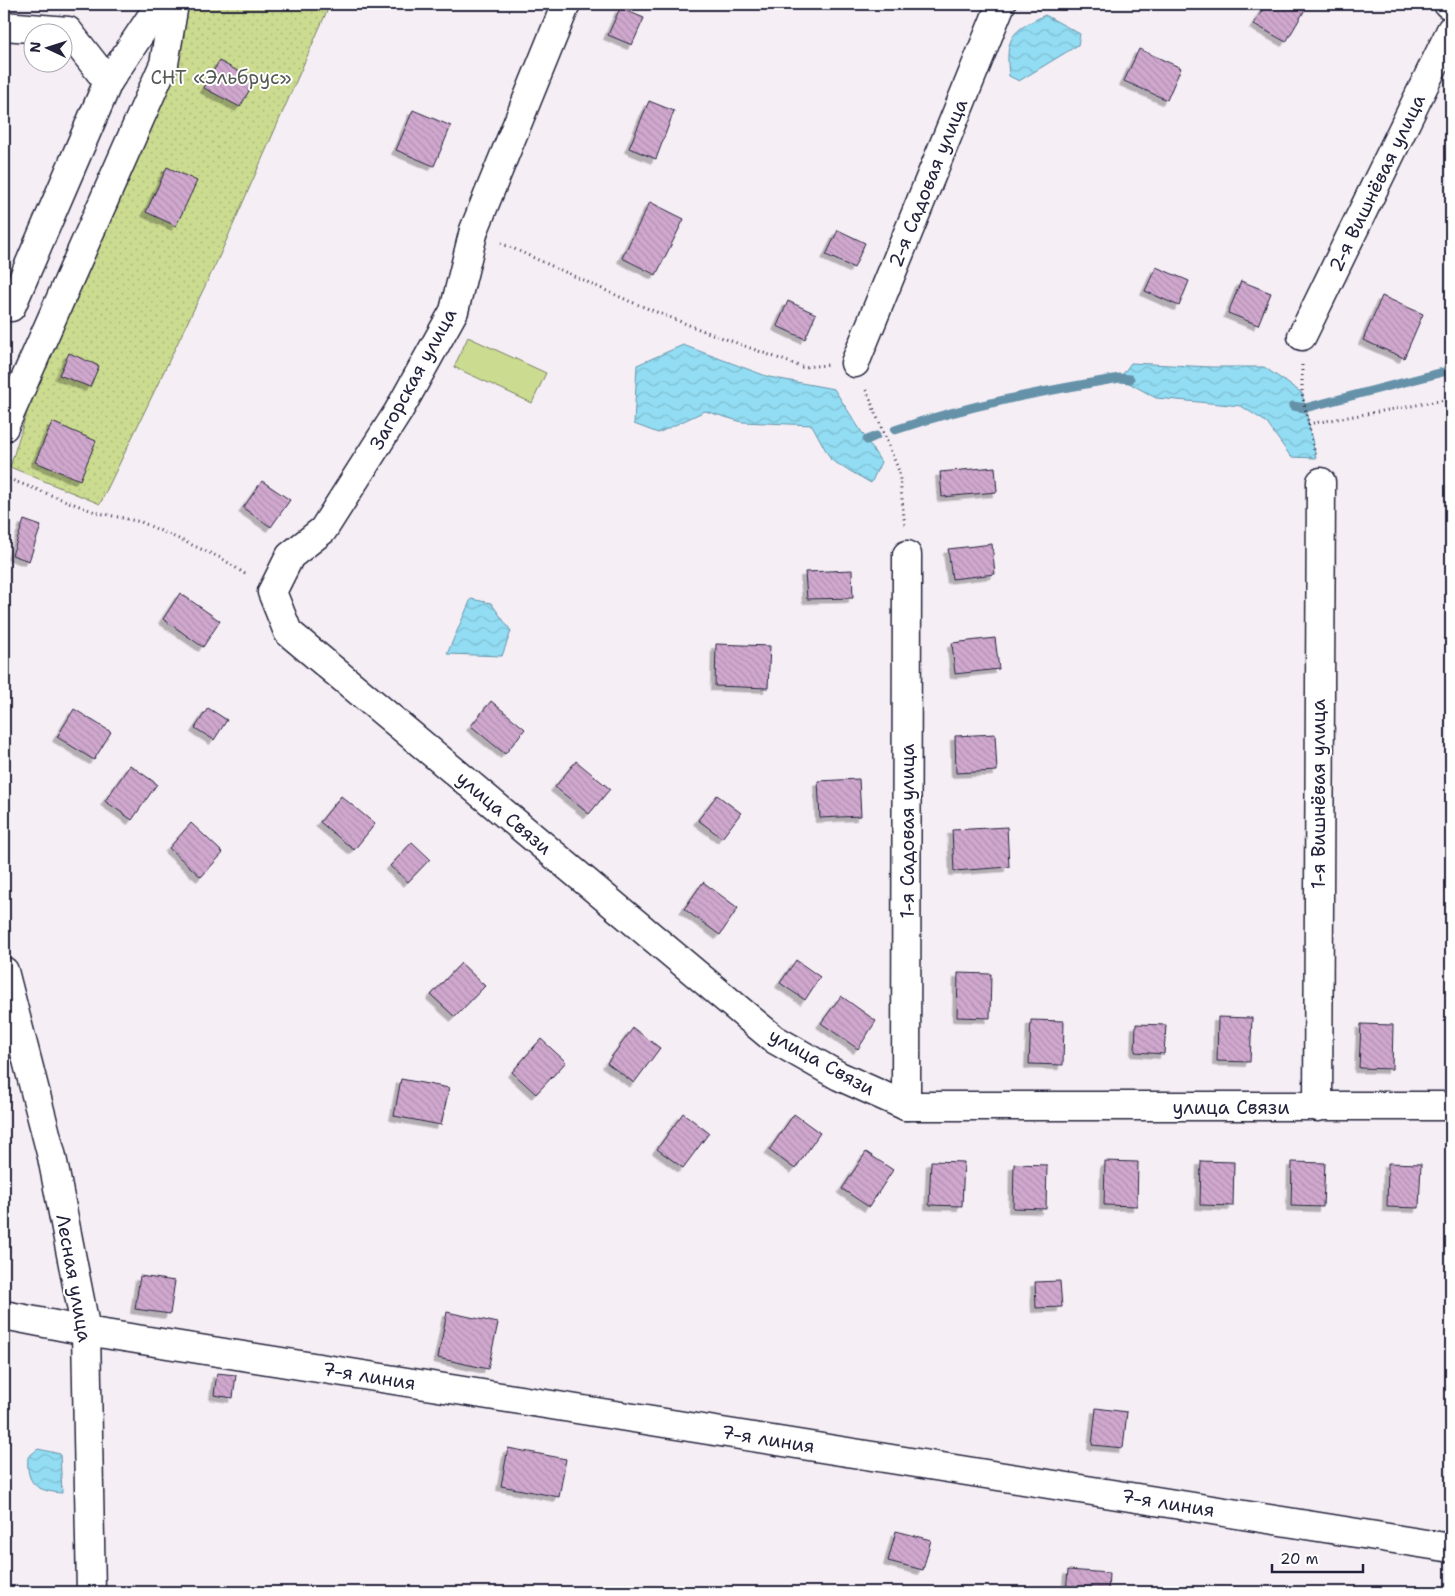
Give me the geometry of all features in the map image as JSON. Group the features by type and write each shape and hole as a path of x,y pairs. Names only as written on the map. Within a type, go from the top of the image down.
{"street":[{"path":"6,312 108,82 160,4"},
{"path":"4,426 164,64 174,4"},
{"name":"Загорская улица","path":"272,592 290,556 323,530 398,412 454,311 474,230 566,4"},
{"name":"2-я Садовая улица","path":"855,363 1001,4"},
{"path":"4,26 68,31 108,82"},
{"name":"2-я Вишнёвая улица","path":"1302,336 1451,30"},
{"name":"1-я Вишнёвая улица","path":"1318,1107 1321,482"},
{"name":"1-я Садовая улица","path":"906,1106 907,555"},
{"name":"улица Связи","path":"272,592 288,632 774,1039 839,1076 906,1106 1451,1106"},
{"name":"Лесная улица","path":"4,971 52,1157 86,1331 91,1592"},
{"name":"7-я линия","path":"4,1315 86,1331 1451,1548"}],"path":[{"path":"474,230 629,301 802,367 855,363 899,471 907,555"},
{"path":"1302,336 1302,393 1321,482"},
{"path":"1308,424 1451,399"},
{"path":"4,477 95,512 141,522 221,558 272,592"}],"green space":[{"name":"СНТ «Эльбрус»","path":"163,4 330,4 219,257 100,504 10,467 91,205 156,52"},
{"path":"468,337 546,373 532,403 454,367"}],"water":[{"path":"1045,15 1080,34 1078,45 1019,81 1009,76 1008,52 1010,44 1013,37 1024,26"},
{"path":"683,345 769,377 834,389 881,462 871,483 831,460 812,425 742,422 705,411 658,433 634,424 637,365"},
{"path":"1131,363 1211,367 1264,367 1302,393 1316,458 1291,457 1266,422 1241,406 1156,398 1120,378"},
{"path":"471,599 491,603 511,631 502,656 447,654"},
{"path":"38,1449 60,1454 62,1493 39,1488 31,1480 28,1457"}],"building":[{"path":"1266,4 1298,4 1306,8 1286,42 1254,24"},
{"path":"620,8 644,18 632,45 608,35"},
{"path":"1139,49 1181,68 1167,100 1124,81"},
{"path":"219,61 255,80 240,107 204,88"},
{"path":"649,101 674,111 656,159 629,148"},
{"path":"413,110 451,126 434,166 396,150"},
{"path":"167,167 197,181 176,226 146,212"},
{"path":"650,202 684,219 656,275 622,258"},
{"path":"838,230 865,243 854,268 826,255"},
{"path":"1156,267 1189,281 1179,306 1145,291"},
{"path":"1241,281 1271,293 1258,325 1228,313"},
{"path":"1382,296 1423,314 1404,358 1363,340"},
{"path":"788,301 816,314 805,339 777,326"},
{"path":"69,353 99,366 90,387 59,375"},
{"path":"52,422 96,441 80,480 35,462"},
{"path":"995,467 997,492 942,497 940,472"},
{"path":"262,481 290,500 271,527 243,508"},
{"path":"24,520 41,526 29,561 12,555"},
{"path":"992,544 995,574 952,579 948,549"},
{"path":"852,570 853,598 807,599 805,572"},
{"path":"180,593 220,621 203,647 163,619"},
{"path":"995,638 999,669 955,674 952,643"},
{"path":"716,644 770,646 768,688 715,686"},
{"path":"491,701 525,729 505,754 471,726"},
{"path":"208,708 227,720 214,740 195,728"},
{"path":"74,709 111,732 94,760 57,737"},
{"path":"995,734 997,771 956,773 955,736"},
{"path":"576,761 610,789 589,814 555,787"},
{"path":"130,765 157,784 132,820 105,801"},
{"path":"859,779 861,816 820,818 818,781"},
{"path":"717,795 741,813 722,838 698,820"},
{"path":"341,796 375,824 354,850 320,822"},
{"path":"191,823 223,853 201,877 169,848"},
{"path":"1007,827 1009,867 954,871 952,830"},
{"path":"412,842 430,859 408,882 390,866"},
{"path":"703,882 738,908 720,935 684,909"},
{"path":"796,960 820,977 805,1000 780,983"},
{"path":"461,963 485,986 455,1017 431,995"},
{"path":"958,973 991,974 990,1018 957,1017"},
{"path":"841,996 876,1021 858,1049 821,1023"},
{"path":"1218,1017 1252,1018 1250,1062 1217,1061"},
{"path":"1031,1020 1064,1021 1063,1065 1029,1064"},
{"path":"1136,1024 1166,1025 1164,1054 1135,1052"},
{"path":"1361,1024 1393,1025 1392,1069 1359,1068"},
{"path":"633,1028 660,1048 634,1083 607,1063"},
{"path":"541,1039 566,1062 536,1094 512,1072"},
{"path":"401,1079 449,1088 441,1125 394,1116"},
{"path":"683,1113 709,1133 683,1168 657,1149"},
{"path":"794,1114 820,1133 795,1169 769,1150"},
{"path":"866,1152 893,1170 869,1207 842,1189"},
{"path":"931,1161 964,1162 962,1206 929,1205"},
{"path":"1105,1161 1138,1162 1137,1206 1104,1205"},
{"path":"1201,1161 1234,1162 1233,1206 1200,1205"},
{"path":"1292,1162 1325,1163 1323,1207 1291,1206"},
{"path":"1388,1163 1421,1164 1419,1208 1387,1207"},
{"path":"1014,1164 1047,1165 1046,1209 1013,1208"},
{"path":"140,1276 175,1281 170,1314 135,1309"},
{"path":"1060,1281 1062,1307 1036,1308 1035,1282"},
{"path":"447,1312 498,1323 488,1369 438,1358"},
{"path":"217,1373 236,1375 233,1398 214,1395"},
{"path":"1096,1408 1127,1412 1123,1448 1092,1445"},
{"path":"508,1448 566,1459 559,1497 501,1486"},
{"path":"896,1531 931,1540 923,1570 888,1561"},
{"path":"1068,1570 1109,1573 1108,1592 1066,1592"}],"waterway":[{"path":"1293,406 1305,408 1451,370"},
{"path":"895,430 950,413 1006,400 1120,378 1130,379"},
{"path":"867,440 876,436"}]}
